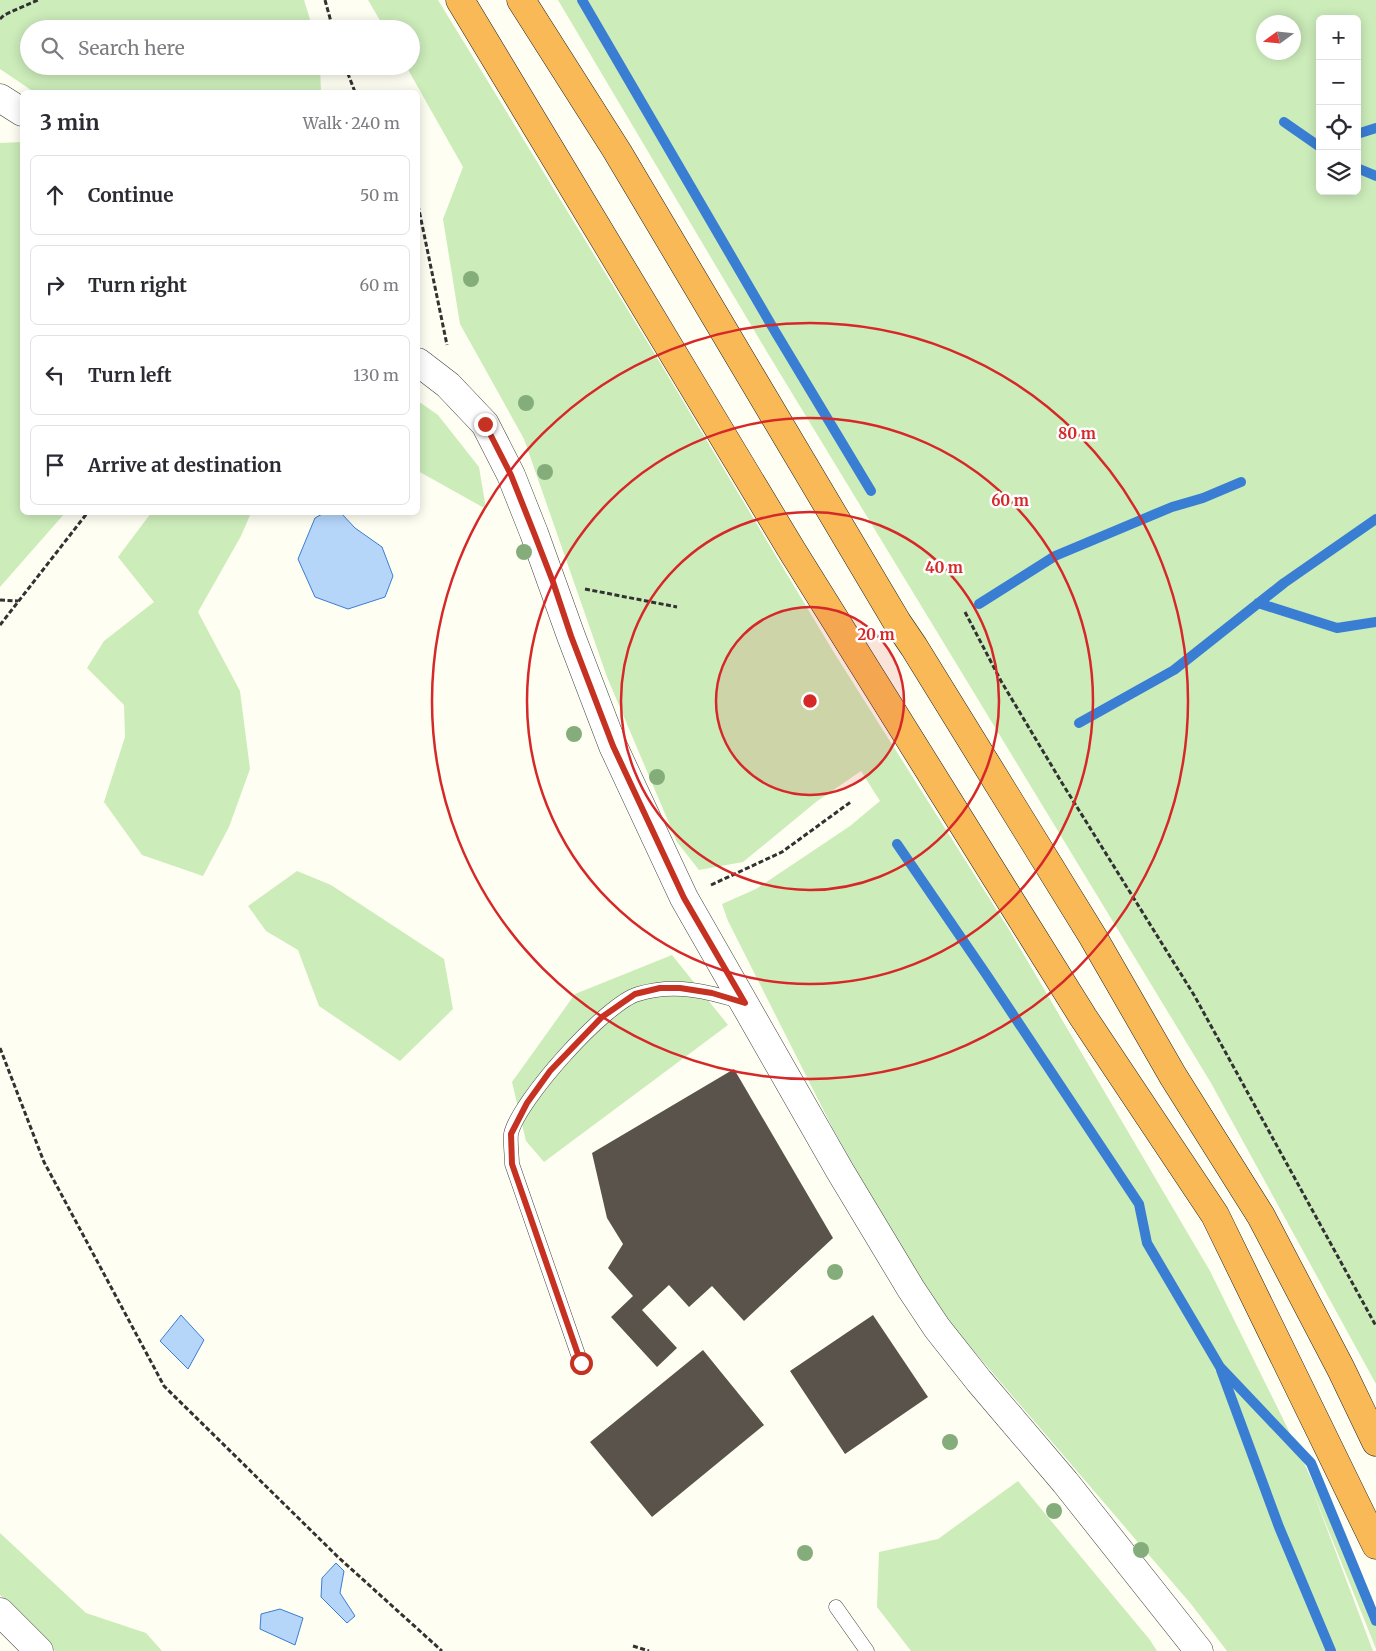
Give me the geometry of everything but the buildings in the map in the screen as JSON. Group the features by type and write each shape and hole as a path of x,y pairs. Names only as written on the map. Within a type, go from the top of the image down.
{"highway":[{"path":"460,0 796,557 1083,1017 1215,1215 1376,1545"},
{"path":"521,0 618,151 897,622 1092,937 1173,1076 1261,1216 1341,1369 1376,1442"}],"street":[{"path":"0,98 20,111"},
{"path":"420,364 448,385 485,424 511,475 553,582 571,636 613,746 684,898 840,1171 911,1290 937,1328 979,1381 1065,1482 1198,1651"},
{"path":"0,1612 39,1651"}],"lane":[{"path":"581,1363 512,1164 511,1134 527,1103 550,1071 602,1017 635,994 660,988 680,988 712,993 745,1003"},
{"path":"836,1607 867,1651"}],"path":[{"path":"0,20 4,15 38,0"},
{"path":"325,0 331,20"},
{"path":"348,75 354,90"},
{"path":"420,215 448,354"},
{"path":"0,625 86,515"},
{"path":"553,582 676,608"},
{"path":"0,600 18,601"},
{"path":"965,612 1001,680 1052,766 1194,995 1376,1326"},
{"path":"684,898 782,852 852,801"},
{"path":"0,1048 44,1162 164,1386 338,1557 442,1651"},
{"path":"636,1651 632,1646 649,1651"}],"green space":[{"path":"0,0 304,0 310,20 20,20 20,75 320,75 321,90 31,90 0,69"},
{"path":"368,0 438,0 656,356 833,651 1008,928 1210,1271 1286,1425 1376,1616 1376,1649 1312,1489 1373,1651 1227,1651 1191,1604 925,1294 832,1127 728,921 722,904 756,889 850,826 880,801 861,771 816,802 743,862 699,870 677,842 607,677 524,439 460,324 443,219 463,167 411,75 420,75 420,20 380,20"},
{"path":"558,0 1376,0 1376,1384 1211,1083 767,352"},
{"path":"20,142 20,515 63,515 0,587 0,143"},
{"path":"420,402 438,415 479,467 486,509 420,472"},
{"path":"150,515 250,515 241,536 198,612 240,691 250,769 229,827 203,876 142,855 104,802 125,737 124,705 87,668 104,641 154,602 118,557"},
{"path":"297,871 331,885 444,959 453,1009 400,1061 319,1006 298,950 266,931 248,906"},
{"path":"672,955 728,1025 544,1162 526,1141 512,1082 575,994"},
{"path":"1018,1481 1150,1640 1157,1651 911,1651 877,1607 879,1552 938,1539"},
{"path":"0,1533 86,1613 146,1633 162,1651 55,1651 0,1595"}],"water":[{"path":"320,515 343,515 355,528 382,547 393,576 385,597 348,609 315,597 298,559 315,518"},
{"path":"181,1315 204,1340 188,1369 160,1341"},
{"path":"336,1563 344,1571 340,1593 355,1616 347,1623 321,1597 322,1578"},
{"path":"280,1609 303,1618 295,1645 260,1629 261,1614"}],"waterway":[{"path":"582,0 776,333 871,491"},
{"path":"1284,122 1316,144"},
{"path":"1361,133 1376,128"},
{"path":"1361,170 1376,176"},
{"path":"979,604 1055,556 1172,507 1203,498 1241,482"},
{"path":"1079,723 1174,670 1284,583 1376,519"},
{"path":"1258,603 1337,628 1376,622"},
{"path":"897,844 1139,1204 1147,1243 1220,1367 1311,1463 1376,1621"},
{"path":"1221,1370 1279,1527 1331,1651"}],"route":[{"path":"485,424 511,475 553,582 571,636 613,746 684,898 745,1003 712,993 680,988 660,988 635,994 602,1017 550,1071 527,1103 511,1134 512,1164 581,1363"}]}
